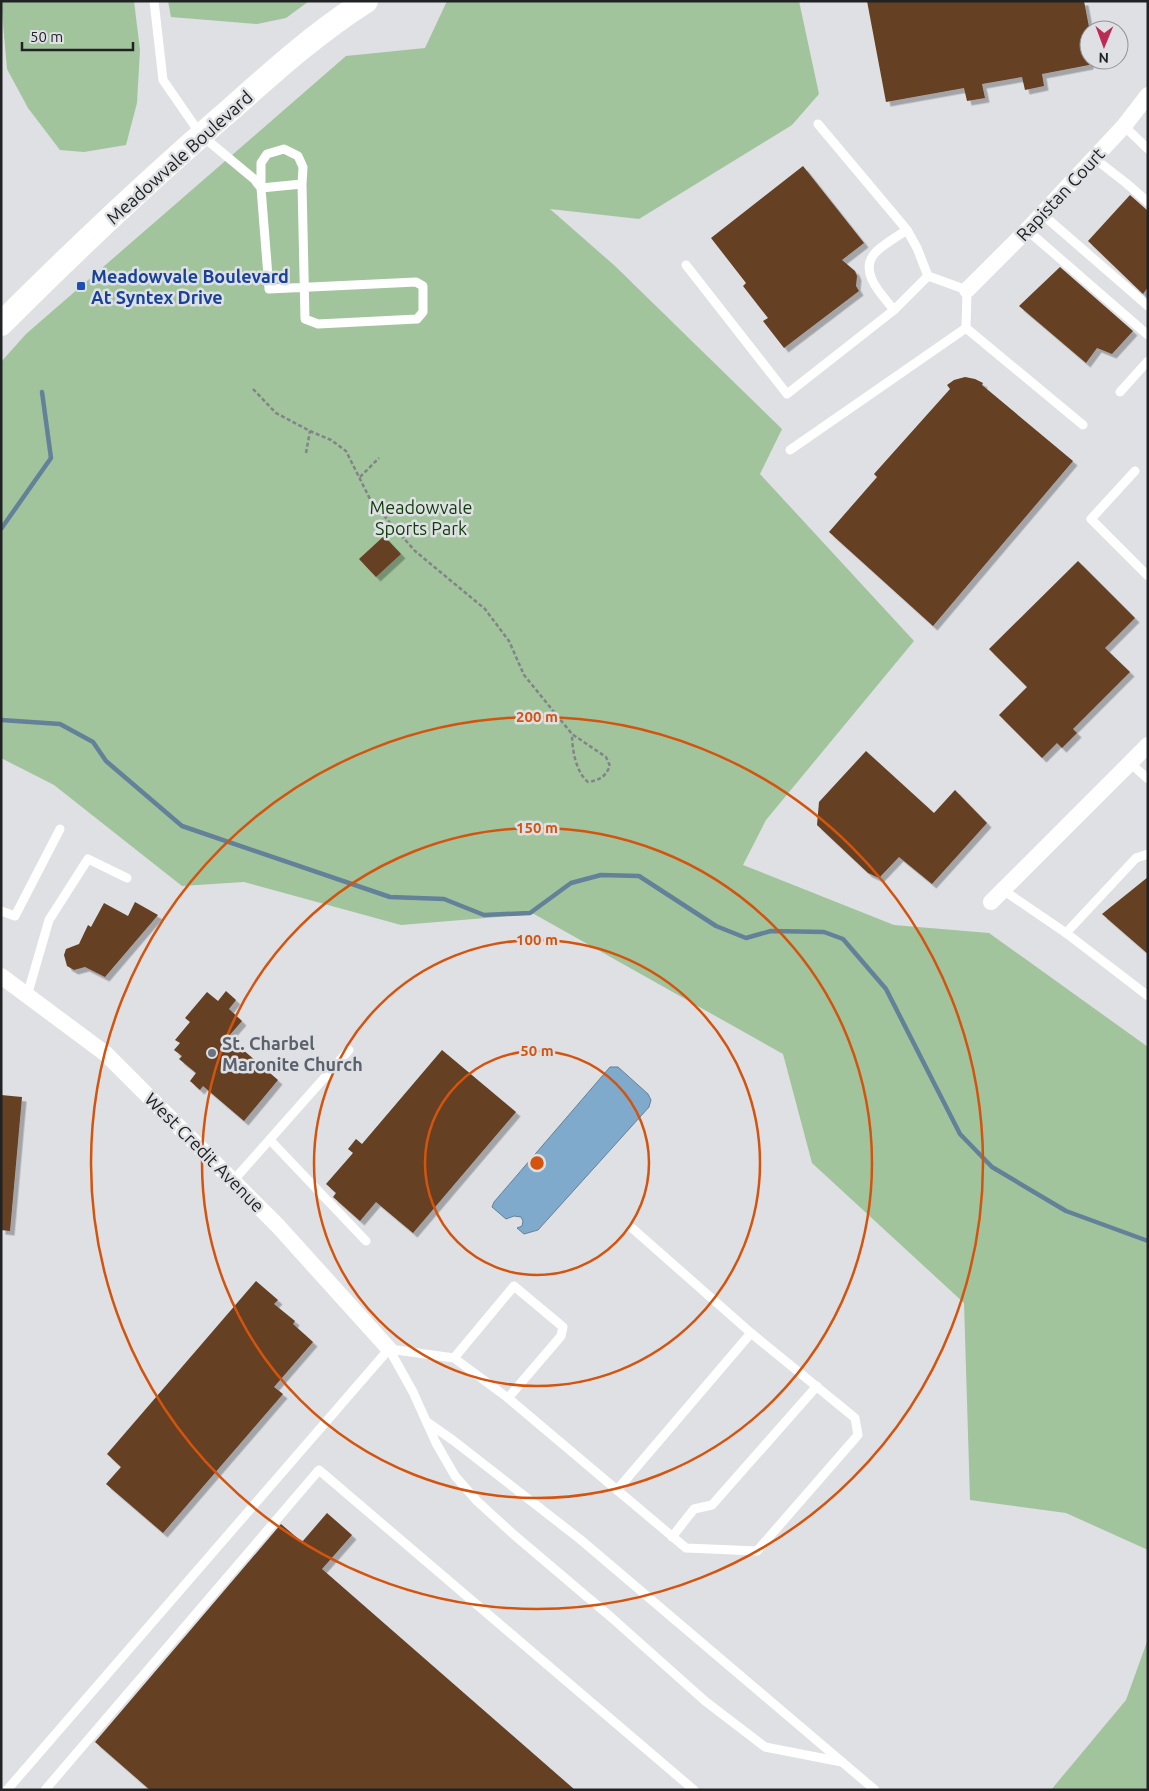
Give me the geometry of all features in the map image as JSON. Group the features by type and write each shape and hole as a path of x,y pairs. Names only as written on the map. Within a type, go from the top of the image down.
{"main road":[{"name":"Meadowvale Boulevard","path":"1,324 70,256 201,135 343,12 366,1"}],"street":[{"name":"Rapistan Court","path":"967,290 1027,230 1124,126 1148,94"},
{"path":"997,896 1148,745"},
{"name":"West Credit Avenue","path":"1,976 106,1054 278,1226 389,1349"}],"lane":[{"path":"154,1 163,80 201,135 254,179 261,188"},
{"path":"818,124 907,230 917,248 928,276 967,290 966,328"},
{"path":"1124,126 1148,149"},
{"path":"302,184 303,167 298,156 284,150 267,154 261,163 261,188 268,288 305,287 416,282 423,286 423,312 418,319 318,324 305,319 305,287 302,184"},
{"path":"1094,158 1126,182 1148,202"},
{"path":"261,188 302,184"},
{"path":"1042,214 1148,306"},
{"path":"894,310 871,280 869,267 874,253 907,230"},
{"path":"1027,230 1148,335"},
{"path":"686,265 788,394 894,310 928,276"},
{"path":"966,328 1083,425"},
{"path":"790,450 966,328"},
{"path":"1120,392 1148,361"},
{"path":"1135,471 1091,519 1148,576"},
{"path":"1130,763 1148,779"},
{"path":"1,911 15,916 60,829"},
{"path":"1066,933 1136,858 1148,854"},
{"path":"27,996 49,920 88,859 127,878"},
{"path":"997,896 1066,933 1148,996"},
{"path":"234,1181 349,1050"},
{"path":"270,1140 366,1241"},
{"path":"389,1349 454,1358 508,1398 686,1548 757,1551 858,1435 855,1418 750,1333 632,1228"},
{"path":"454,1358 514,1286 563,1327 561,1336 508,1398"},
{"path":"617,1490 750,1333"},
{"path":"389,1349 455,1476 477,1502 705,1701 765,1747 842,1762"},
{"path":"7,1790 389,1349"},
{"path":"672,1537 694,1508 712,1505 817,1386"},
{"path":"427,1422 581,1540 842,1762 871,1789"},
{"path":"45,1790 319,1470 694,1790"}],"path":[{"path":"254,389 276,413 310,432 330,440 346,451 371,501 415,550 485,609 509,641 524,675 572,734 606,757 610,766 606,775 597,781 588,782 582,777 572,749 572,734"},
{"path":"306,453 310,432"},
{"path":"360,477 379,458"}],"green space":[{"path":"1,1 134,1 140,50 137,103 126,145 84,152 60,150 28,108 7,69"},
{"path":"168,1 309,1 286,18 257,24 171,17"},
{"name":"Meadowvale Sports Park","path":"447,1 799,1 819,94 792,125 639,219 550,209 615,266 782,429 760,474 914,641 766,820 743,865 894,925 989,933 1148,1047 1148,1550 1066,1513 970,1500 964,1303 812,1163 783,1054 534,914 401,925 244,882 182,886 54,785 1,758 1,362 26,334 346,56 425,48"},
{"path":"1148,1639 1148,1790 1051,1790 1126,1700"}],"water":[{"path":"610,1067 618,1067 648,1094 651,1100 649,1107 538,1230 524,1234 517,1228 522,1226 523,1221 521,1217 514,1216 506,1219 492,1207 494,1202"}],"building":[{"path":"867,1 1084,1 1088,20 1079,20 1079,67 1042,74 1044,86 1025,90 1022,77 982,84 985,98 967,101 964,88 886,102"},
{"path":"803,166 864,243 842,260 855,271 857,276 856,286 859,291 784,348 763,321 768,318 743,286 746,283 711,238"},
{"path":"1130,195 1148,211 1148,287 1143,294 1088,241"},
{"path":"1060,267 1133,331 1112,354 1097,348 1086,363 1019,306"},
{"path":"965,377 983,383 982,385 1073,461 933,626 829,532 877,477 874,474 950,389 947,385 954,380"},
{"path":"384,536 401,554 376,577 359,559"},
{"path":"1078,561 1135,618 1105,648 1130,672 1073,729 1077,733 1062,748 1057,743 1042,758 999,715 1027,687 989,649"},
{"path":"866,751 934,813 955,790 987,823 932,884 899,857 879,878 868,873 817,825 819,802"},
{"path":"1148,877 1148,954 1102,914"},
{"path":"135,902 158,915 105,977 85,967 74,970 67,966 64,955 66,949 79,944 88,925 91,927 104,903 128,916"},
{"name":"St. Charbel Maronite Church","path":"226,991 236,1000 229,1009 242,1021 228,1037 278,1080 244,1121 203,1086 200,1090 190,1081 196,1073 179,1059 182,1056 174,1050 180,1043 175,1040 190,1022 185,1018 207,992 218,1001"},
{"path":"442,1050 516,1112 413,1233 376,1202 360,1221 333,1197 336,1193 326,1184 353,1153 348,1149 356,1139 362,1144"},
{"path":"1,1095 22,1097 10,1231 1,1230"},
{"path":"256,1281 278,1300 274,1304 295,1321 293,1324 313,1342 274,1387 283,1394 163,1533 106,1484 121,1467 107,1454"},
{"path":"327,1513 352,1535 322,1569 575,1790 150,1790 95,1742 281,1524 302,1542"}],"waterway":[{"path":"1,529 51,458 42,392"},
{"path":"1,720 60,724 93,742 106,761 182,826 390,897 444,899 484,915 530,913 571,883 601,875 639,876 716,926 746,938 771,931 824,932 843,939 886,989 960,1134 992,1167 1066,1211 1148,1241"}],"place":[{"name":"Meadowvale Boulevard At Syntex Drive","path":"81,286"},
{"name":"St. Charbel Maronite Church","path":"212,1053"}]}
